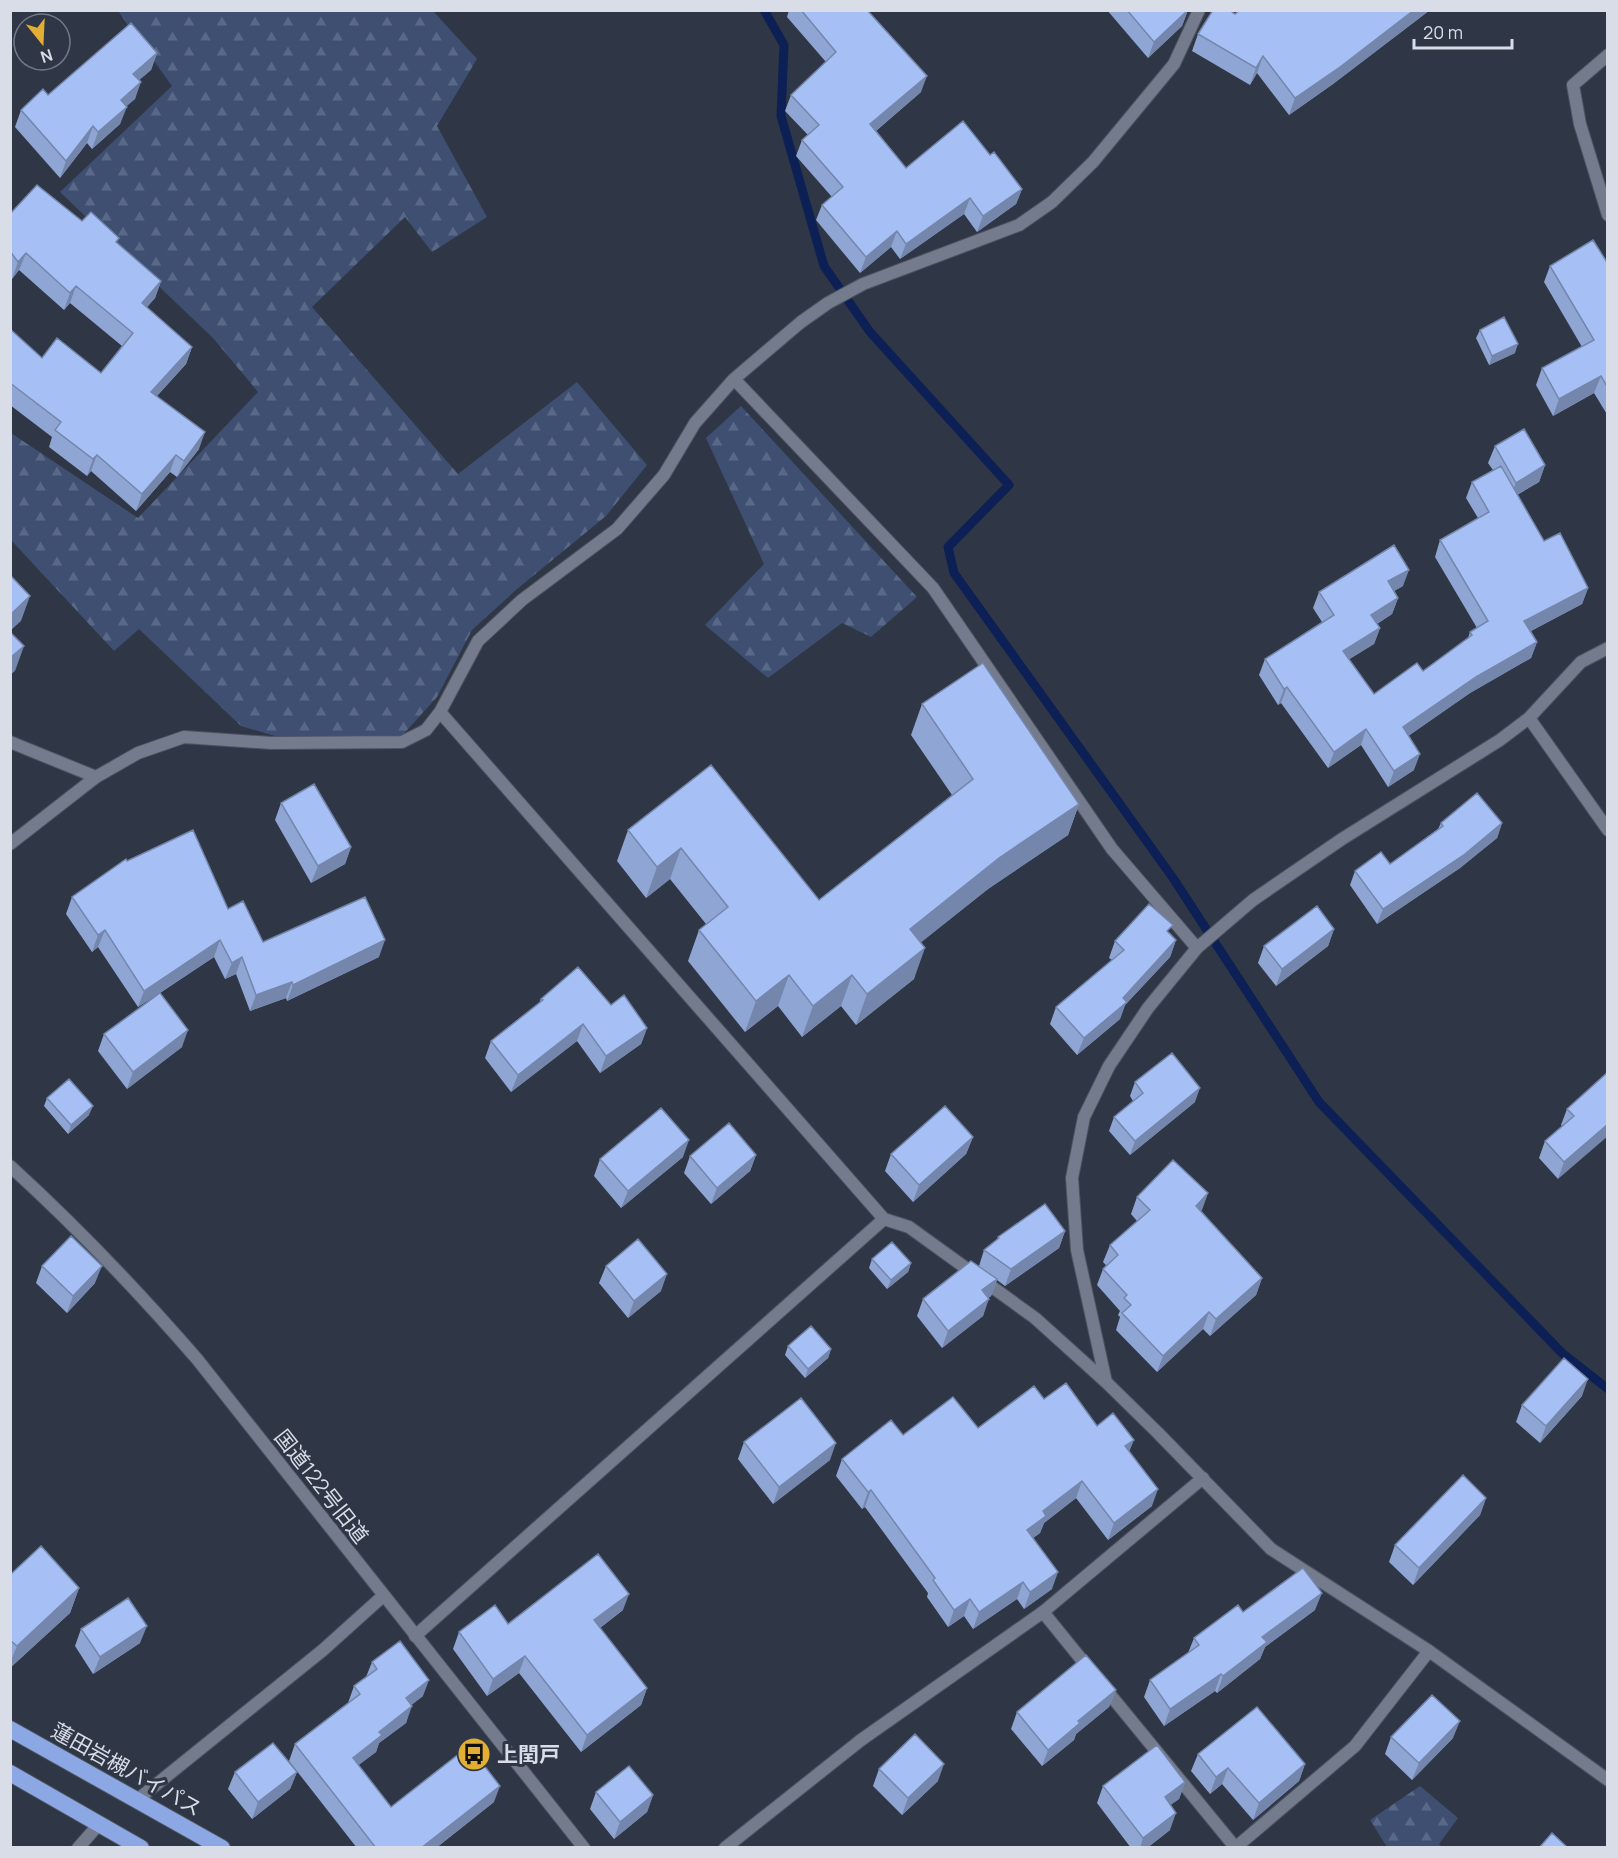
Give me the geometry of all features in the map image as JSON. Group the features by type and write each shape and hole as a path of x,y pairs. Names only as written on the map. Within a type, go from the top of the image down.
{"highway":[{"name":"蓮田岩槻バイパス","path":"10,1729 222,1848"},
{"path":"10,1773 141,1848"}],"street":[{"path":"10,844 96,777 138,753 184,737 270,743 402,742 426,730 440,712 478,641 522,600 617,530 664,475 696,423 734,379 792,329 828,303 863,284 1019,225 1052,202 1093,162 1174,64 1199,10"},
{"path":"1608,56 1573,85 1580,124 1608,215"},
{"path":"734,379 933,588 1112,849 1197,948"},
{"path":"1106,1382 1077,1250 1072,1178 1084,1117 1109,1065 1148,1008 1197,948 1252,900 1342,839 1500,740 1529,718 1581,662 1608,648"},
{"path":"440,712 885,1219 909,1227 1035,1318 1106,1382 1271,1549 1429,1652 1608,1780"},
{"path":"1529,718 1608,830"},
{"path":"10,742 96,777"},
{"name":"国道122号旧道","path":"10,1166 46,1198 134,1287 197,1359 584,1848"},
{"path":"415,1636 885,1219"},
{"path":"725,1848 861,1740 1043,1612 1203,1478"},
{"path":"137,1800 323,1650 383,1596"},
{"path":"1043,1612 1235,1847 1355,1746 1429,1652"},
{"path":"78,1848 100,1823"}],"green space":[{"path":"324,10 326,12 329,10 433,11 477,59 437,126 487,217 432,252 405,217 312,307 458,474 577,382 647,465 606,516 517,589 472,630 437,697 400,738 285,739 241,726 139,629 114,651 11,540 11,433 138,518 258,392 213,338 60,192 172,86 118,11"},
{"path":"741,406 917,597 871,637 842,623 768,678 705,625 764,564 706,438"},
{"path":"1420,1786 1458,1818 1439,1844 1442,1847 1387,1847 1370,1820"}],"building":[{"path":"801,10 867,10 927,76 870,124 906,168 963,121 990,155 994,152 1022,189 983,216 970,198 906,244 897,231 866,257 822,205 843,187 802,140 819,125 791,95 836,52"},
{"path":"1127,10 1188,10 1154,42"},
{"path":"1213,10 1229,10 1235,14 1240,10 1414,10 1340,67 1295,98 1263,56 1256,68 1198,34"},
{"path":"131,23 157,53 133,74 141,82 121,100 127,107 98,132 93,126 66,161 21,110 43,89 48,95"},
{"path":"37,185 82,221 91,212 119,238 116,242 161,281 142,303 192,347 151,392 205,432 184,461 176,455 142,494 97,455 93,459 55,430 61,422 10,383 10,329 42,358 57,338 101,373 133,333 76,286 70,293 26,253 18,262 10,251 10,214"},
{"path":"1593,240 1608,264 1608,388 1601,376 1559,399 1542,368 1594,340 1550,266"},
{"path":"1504,317 1518,344 1492,356 1480,330"},
{"path":"1524,429 1545,465 1516,483 1495,446"},
{"path":"1501,466 1544,541 1560,533 1588,588 1524,621 1537,642 1476,677 1403,727 1420,754 1394,771 1366,729 1334,752 1287,687 1284,689 1265,659 1334,615 1319,592 1394,545 1409,570 1388,581 1398,598 1371,615 1380,628 1343,651 1374,694 1417,663 1423,671 1472,635 1470,632 1488,621 1440,540 1489,512 1472,482"},
{"path":"10,575 30,596 10,615"},
{"path":"10,632 24,646 10,658"},
{"path":"983,663 1079,804 999,858 910,929 925,948 867,994 852,975 813,1006 789,975 756,1001 699,930 728,907 681,848 657,867 628,830 711,765 819,900 973,779 922,704"},
{"path":"314,784 351,847 318,866 281,803"},
{"path":"1477,793 1502,823 1465,854 1383,909 1355,871 1381,852 1390,864 1443,826 1441,823"},
{"path":"193,830 228,909 243,901 263,942 365,897 385,940 293,985 292,982 256,995 242,957 232,963 220,940 144,991 105,930 98,935 72,897 126,859 127,861"},
{"path":"1149,904 1173,925 1167,931 1176,940 1123,998 1127,1002 1084,1038 1056,1007 1124,950 1115,941"},
{"path":"1317,906 1334,929 1282,969 1264,946"},
{"path":"578,967 611,1005 624,995 647,1028 606,1056 583,1024 518,1075 491,1041 543,1000 541,999"},
{"path":"160,993 188,1030 133,1072 104,1034"},
{"path":"1172,1053 1200,1088 1135,1141 1114,1117 1143,1093 1135,1082"},
{"path":"1608,1072 1608,1124 1564,1162 1545,1141 1574,1116 1567,1109"},
{"path":"69,1079 93,1106 71,1125 47,1098"},
{"path":"945,1106 973,1137 919,1185 891,1154"},
{"path":"661,1108 689,1140 628,1191 600,1159"},
{"path":"729,1123 756,1155 717,1188 690,1156"},
{"path":"1173,1160 1208,1193 1196,1206 1262,1278 1216,1319 1209,1312 1163,1356 1122,1313 1131,1305 1124,1298 1127,1295 1103,1269 1118,1255 1110,1245 1150,1210 1137,1197"},
{"path":"1045,1204 1065,1231 1011,1269 984,1250 998,1237"},
{"path":"71,1236 102,1266 73,1296 42,1266"},
{"path":"638,1239 667,1274 634,1301 606,1266"},
{"path":"892,1242 911,1263 891,1280 872,1259"},
{"path":"971,1261 997,1279 982,1290 989,1299 948,1331 923,1299"},
{"path":"811,1326 831,1349 808,1369 788,1346"},
{"path":"1564,1358 1588,1379 1546,1426 1522,1405"},
{"path":"1066,1383 1097,1426 1113,1413 1134,1440 1125,1446 1158,1489 1114,1523 1082,1481 1043,1511 1046,1516 1027,1530 1058,1572 1030,1592 1023,1582 979,1612 970,1599 954,1610 933,1580 935,1578 871,1490 868,1492 842,1459 891,1420 903,1435 953,1397 978,1428 1034,1386 1044,1399"},
{"path":"801,1398 836,1443 779,1487 744,1442"},
{"path":"1463,1475 1486,1498 1419,1568 1395,1545"},
{"path":"41,1546 79,1588 17,1646 10,1640 10,1575"},
{"path":"598,1554 629,1594 594,1620 647,1688 587,1735 525,1656 493,1679 459,1632 495,1605 508,1624"},
{"path":"1303,1568 1322,1593 1262,1637 1267,1642 1223,1676 1221,1674 1170,1709 1150,1680 1199,1645 1194,1638 1238,1605 1243,1612"},
{"path":"128,1598 147,1626 100,1657 81,1629"},
{"path":"400,1641 429,1680 406,1698 412,1706 379,1732 382,1735 353,1758 391,1807 469,1746 500,1786 421,1848 376,1848 295,1744 360,1694 354,1686 377,1669 372,1662"},
{"path":"1086,1655 1116,1690 1078,1721 1080,1723 1048,1750 1017,1712"},
{"path":"1432,1695 1460,1721 1419,1763 1391,1737"},
{"path":"1257,1707 1305,1764 1259,1803 1228,1768 1216,1777 1198,1754"},
{"path":"915,1734 944,1764 908,1798 879,1769"},
{"path":"273,1743 297,1772 258,1802 235,1772"},
{"path":"1157,1745 1185,1782 1165,1797 1176,1813 1143,1838 1103,1786"},
{"path":"629,1766 653,1795 620,1822 596,1792"},
{"path":"1552,1833 1568,1848 1539,1848"}],"waterway":[{"path":"764,10 784,45 781,116 824,266 870,332 1009,485 948,547 954,573 1173,878 1319,1102 1562,1353 1608,1389"}],"place":[{"name":"上閏戸","path":"474,1754"}]}
